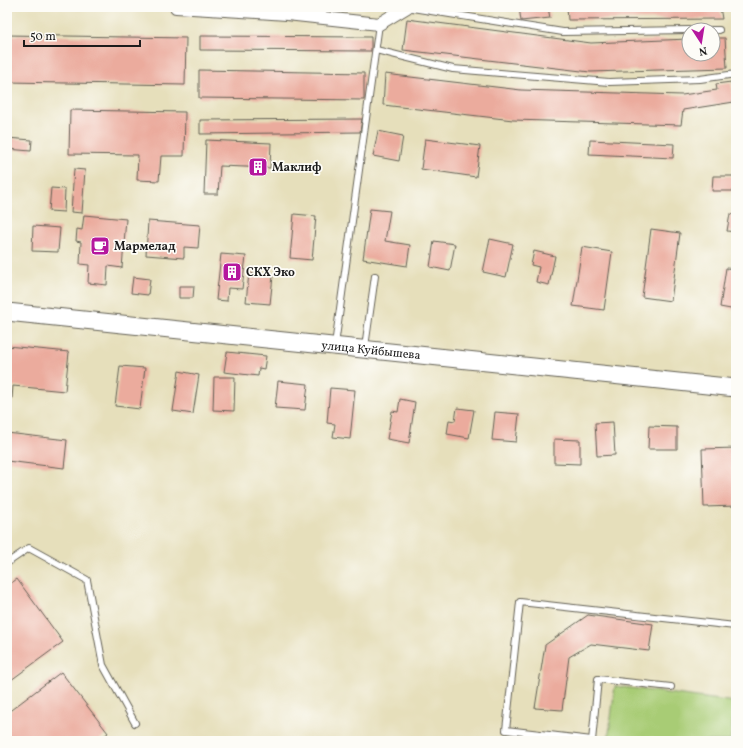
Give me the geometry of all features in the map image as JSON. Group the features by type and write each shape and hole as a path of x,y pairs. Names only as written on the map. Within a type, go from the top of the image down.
{"street":[{"path":"176,7 284,11 379,24 406,7"},
{"name":"улица Куйбышева","path":"7,312 736,388"}],"lane":[{"path":"406,7 563,32 681,30"},
{"path":"733,7 736,22"},
{"path":"335,346 379,24"},
{"path":"376,50 453,69 609,82 700,79 736,74"},
{"path":"365,349 375,276"},
{"path":"7,563 29,548 87,580 103,665 135,723"},
{"path":"671,687 598,679 592,740 506,730 520,602 735,626"}],"green space":[{"path":"615,686 735,702 730,741 608,741"}],"building":[{"path":"519,7 548,7 550,18 521,21"},
{"path":"567,7 720,7 722,19 568,20"},
{"path":"407,19 591,43 681,39 681,62 721,62 721,38 725,38 727,68 590,72 403,50"},
{"path":"7,35 186,38 185,85 7,82"},
{"path":"200,36 371,37 371,51 200,50"},
{"path":"199,70 364,73 364,100 199,98"},
{"path":"385,74 521,90 682,95 717,90 716,84 731,82 734,102 683,110 681,125 513,120 383,105"},
{"path":"70,110 185,112 184,156 161,156 159,181 137,180 138,155 69,154"},
{"path":"362,119 360,132 200,134 200,120"},
{"path":"378,131 403,136 399,161 373,156"},
{"path":"7,138 32,140 31,151 7,149"},
{"path":"425,139 480,146 476,177 421,169"},
{"name":"Маклиф","path":"206,140 271,143 270,168 220,166 218,194 204,194"},
{"path":"590,140 674,144 673,158 589,154"},
{"path":"74,169 85,170 82,213 71,212"},
{"path":"713,176 736,176 736,191 712,191"},
{"path":"51,188 65,189 64,212 49,211"},
{"path":"370,209 390,211 385,241 410,245 407,266 363,259"},
{"path":"294,214 316,216 312,260 290,258"},
{"path":"730,214 736,215 736,232 727,231"},
{"path":"84,215 126,219 122,268 108,266 107,285 88,283 89,265 80,264 81,242 76,241 77,229 82,230"},
{"path":"148,221 200,225 198,248 184,247 184,258 146,255"},
{"path":"33,226 60,228 58,252 32,251"},
{"path":"651,229 680,233 671,301 642,297"},
{"path":"490,239 513,244 506,277 483,272"},
{"path":"434,241 455,244 450,271 430,267"},
{"path":"582,247 612,252 604,310 573,306"},
{"path":"534,251 555,256 549,285 536,282 539,267 531,265"},
{"name":"СКХ Эко","path":"221,254 246,256 242,289 228,288 227,301 216,300"},
{"path":"726,268 736,269 736,310 720,307"},
{"path":"249,273 273,276 270,304 246,302"},
{"path":"133,277 150,279 148,295 131,293"},
{"path":"179,286 194,286 193,298 179,298"},
{"path":"7,346 69,352 65,391 13,386 12,399 7,398"},
{"path":"227,352 266,356 264,369 259,368 258,376 224,372"},
{"path":"120,366 145,368 140,409 115,406"},
{"path":"179,371 199,375 193,414 173,411"},
{"path":"214,377 235,377 234,411 213,410"},
{"path":"278,381 308,384 305,410 275,408"},
{"path":"330,388 355,390 350,439 333,437 335,424 327,423"},
{"path":"400,399 415,402 409,443 387,439 392,411 398,412"},
{"path":"457,408 474,410 469,438 447,434 449,420 455,421"},
{"path":"495,412 519,414 516,442 492,440"},
{"path":"613,422 615,455 597,456 595,423"},
{"path":"649,426 677,427 677,449 648,449"},
{"path":"7,433 67,440 64,468 7,461"},
{"path":"554,439 580,440 580,464 554,463"},
{"path":"736,448 736,506 704,507 702,449"},
{"path":"17,579 63,642 7,683 7,586"},
{"path":"588,615 653,624 649,651 591,644 569,657 562,710 535,708 545,645"},
{"path":"61,672 108,733 98,741 7,741 7,713"}],"place":[{"name":"Маклиф","path":"258,167"},
{"name":"Мармелад","path":"100,246"},
{"name":"СКХ Эко","path":"232,272"}]}
